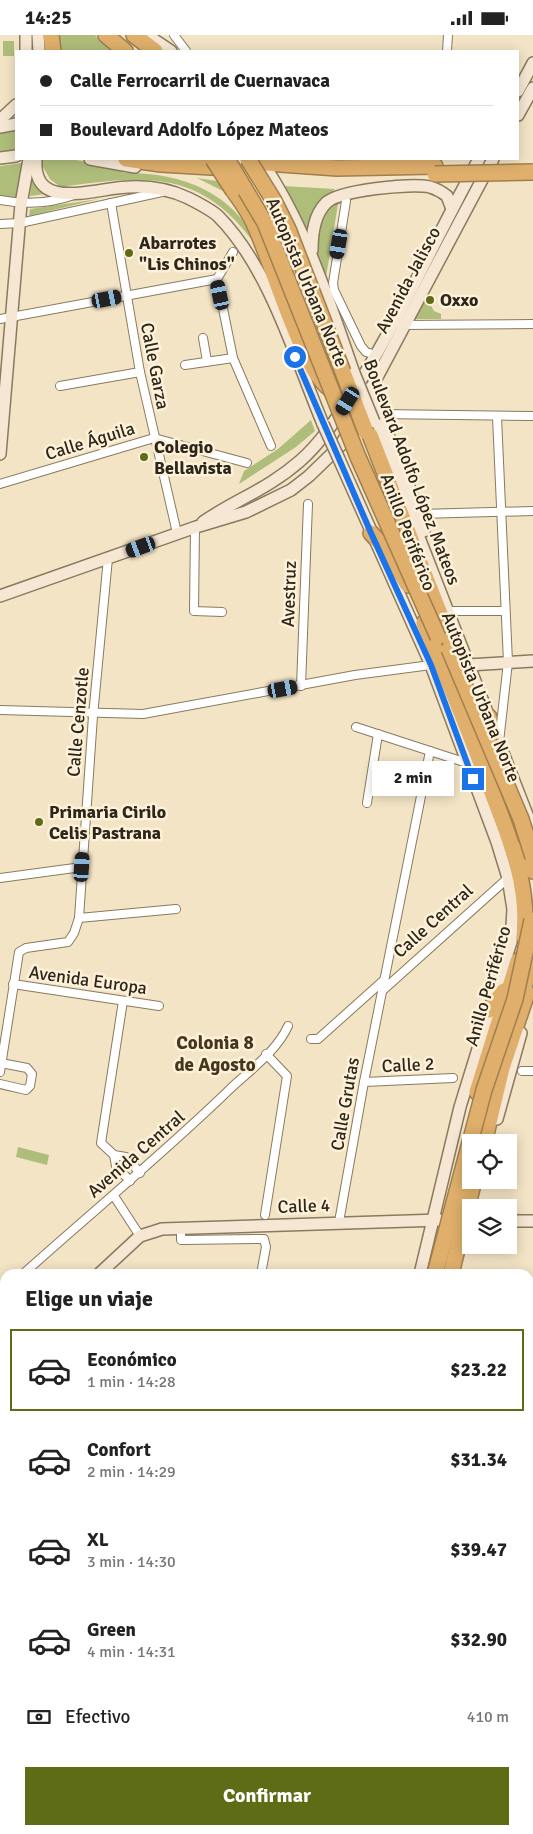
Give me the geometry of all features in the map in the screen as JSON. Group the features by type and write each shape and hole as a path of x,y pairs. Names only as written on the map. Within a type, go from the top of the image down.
{"highway":[{"path":"51,35 53,50"},
{"path":"108,35 124,50"},
{"path":"128,35 147,50"},
{"path":"134,35 154,50"},
{"path":"134,160 176,165 223,160 233,190 255,225 269,265 310,362 322,382 336,396"},
{"name":"Autopista Urbana Norte","path":"223,160 265,223 358,457 409,569 465,702 509,819 529,886 532,919 515,999 484,1090 436,1269"},
{"name":"Anillo Periférico","path":"223,160 272,227 316,336 336,396 348,445 464,720 512,846 522,881 526,920 523,939 484,1065 446,1269"},
{"name":"Autopista Urbana Norte","path":"249,160 274,201 288,229 429,600 521,819 533,857"},
{"path":"348,160 394,167"},
{"path":"263,163 337,167 533,172"},
{"path":"263,163 332,175 533,165"},
{"name":"Anillo Periférico","path":"263,163 286,214 353,379 375,424 496,744 533,871"},
{"path":"371,533 385,548 408,585"},
{"path":"489,717 496,744"},
{"name":"Anillo Periférico","path":"479,1134 496,1071 533,958"},
{"path":"486,1134 502,1068 533,974"},
{"path":"489,1010 511,982"},
{"name":"Anillo Periférico","path":"434,1269 454,1221 464,1189"},
{"path":"452,1269 472,1189"}],"main road":[{"path":"26,35 26,50"},
{"path":"38,35 39,50"},
{"path":"147,35 170,50"},
{"path":"519,113 528,95 526,69"},
{"path":"0,120 15,106"},
{"path":"0,127 15,124"},
{"path":"0,158 15,156"},
{"path":"97,160 144,167 176,165"},
{"name":"Avenida Jalisco","path":"195,527 246,513 274,499 309,477 348,445 399,324 452,209 478,160"},
{"name":"Avenida Jalisco","path":"195,527 221,510 266,487 300,461 327,425 353,379 376,355 399,324 492,160"},
{"name":"Boulevard Adolfo López Mateos","path":"263,163 284,193 313,256 353,379"},
{"path":"32,164 40,180 52,191 61,194 78,194 131,187 166,191 186,197 216,214 239,241 261,274 327,425 338,459 431,665 508,878 513,909 511,942 460,1107 454,1221 459,1269"},
{"path":"0,455 2,393 13,317 21,204 32,164"},
{"path":"313,256 312,235 318,213 327,202 339,195 358,191 429,187 447,196 452,209"},
{"path":"353,379 371,392 375,424 420,514 433,572"},
{"name":"Boulevard Adolfo López Mateos","path":"375,424 489,717"},
{"path":"0,596 195,527"},
{"path":"468,665 533,661"},
{"path":"496,744 533,830"},
{"path":"493,1134 509,1071 533,995"},
{"path":"423,1269 454,1221"},
{"name":"Calle 4","path":"140,1236 162,1229 181,1228 339,1222 454,1221"},
{"path":"517,1221 533,1221"},
{"path":"104,1269 140,1236"}],"street":[{"path":"174,35 185,50"},
{"path":"447,50 448,35"},
{"path":"0,224 20,223 166,191"},
{"path":"0,200 21,204 58,201 78,194"},
{"path":"346,201 334,275 334,290 360,346 366,353 376,355"},
{"name":"Calle Garza","path":"111,203 140,372 177,533"},
{"path":"233,252 217,279 233,357 271,446"},
{"path":"0,319 217,279"},
{"path":"399,324 533,324"},
{"path":"203,338 207,361"},
{"path":"185,365 233,357"},
{"path":"60,386 140,372"},
{"path":"375,424 533,416"},
{"path":"496,744 508,662 497,417"},
{"name":"Calle Águila","path":"0,484 154,438 247,463"},
{"name":"Avestruz","path":"301,686 308,504"},
{"path":"420,514 533,511"},
{"path":"195,527 194,611 222,612"},
{"name":"Calle Cenzotle","path":"79,918 93,713 108,558"},
{"path":"448,611 505,611"},
{"path":"0,710 129,715 160,713 351,676 431,665"},
{"path":"356,727 467,763"},
{"path":"367,803 378,734"},
{"name":"Calle Grutas","path":"339,1222 364,1082 430,751"},
{"path":"0,878 82,867"},
{"name":"Calle Central","path":"382,991 508,878"},
{"path":"0,1071 3,1030 19,952 26,948 68,942 74,933 79,918 176,909"},
{"path":"311,1039 318,1039 384,980"},
{"name":"Avenida Europa","path":"13,984 159,1005"},
{"path":"123,1001 100,1143 114,1155 126,1157 140,1173"},
{"name":"Avenida Central","path":"29,1269 98,1206 114,1196 140,1173 266,1054 288,1026"},
{"path":"265,1215 287,1076 266,1054"},
{"path":"0,1084 26,1090 30,1086 32,1074 27,1068 2,1063"},
{"path":"522,1071 533,1071"},
{"name":"Calle 2","path":"364,1082 453,1078"},
{"path":"114,1155 116,1167 130,1181"},
{"path":"114,1196 140,1236"},
{"path":"181,1228 181,1240 264,1239 266,1247 262,1269"}],"green space":[{"path":"57,35 95,35 111,50 59,50"},
{"path":"3,41 14,41 14,56 3,56"},
{"path":"15,129 15,154 0,157 0,132"},
{"path":"43,160 76,160 123,169 124,173 166,177 186,182 222,200 250,230 259,250 238,223 217,204 195,191 172,183 147,180 120,180 60,187 50,179 43,167 22,168 17,199 0,196 0,166"},
{"path":"32,176 41,190 46,194 30,196"},
{"path":"197,178 217,181 227,193"},
{"path":"283,186 335,189 316,207 304,235"},
{"path":"339,198 325,283 316,258 315,237 322,218"},
{"path":"99,199 29,216 30,209"},
{"path":"426,297 434,311 441,314 441,319 413,319"},
{"path":"311,420 315,431 296,447 239,484 244,471 278,449"},
{"path":"18,1147 49,1155 47,1165 16,1157"}],"place":[{"name":"Abarrotes \"Lis Chinos\"","path":"129,253"},
{"name":"Oxxo","path":"430,300"},
{"name":"Colegio Bellavista","path":"144,457"},
{"name":"Primaria Cirilo Celis Pastrana","path":"39,822"}],"district":[{"name":"Colonia 8 de Agosto","path":"215,1054"}],"route":[{"path":"295,357 338,459 431,665 473,779"}]}
